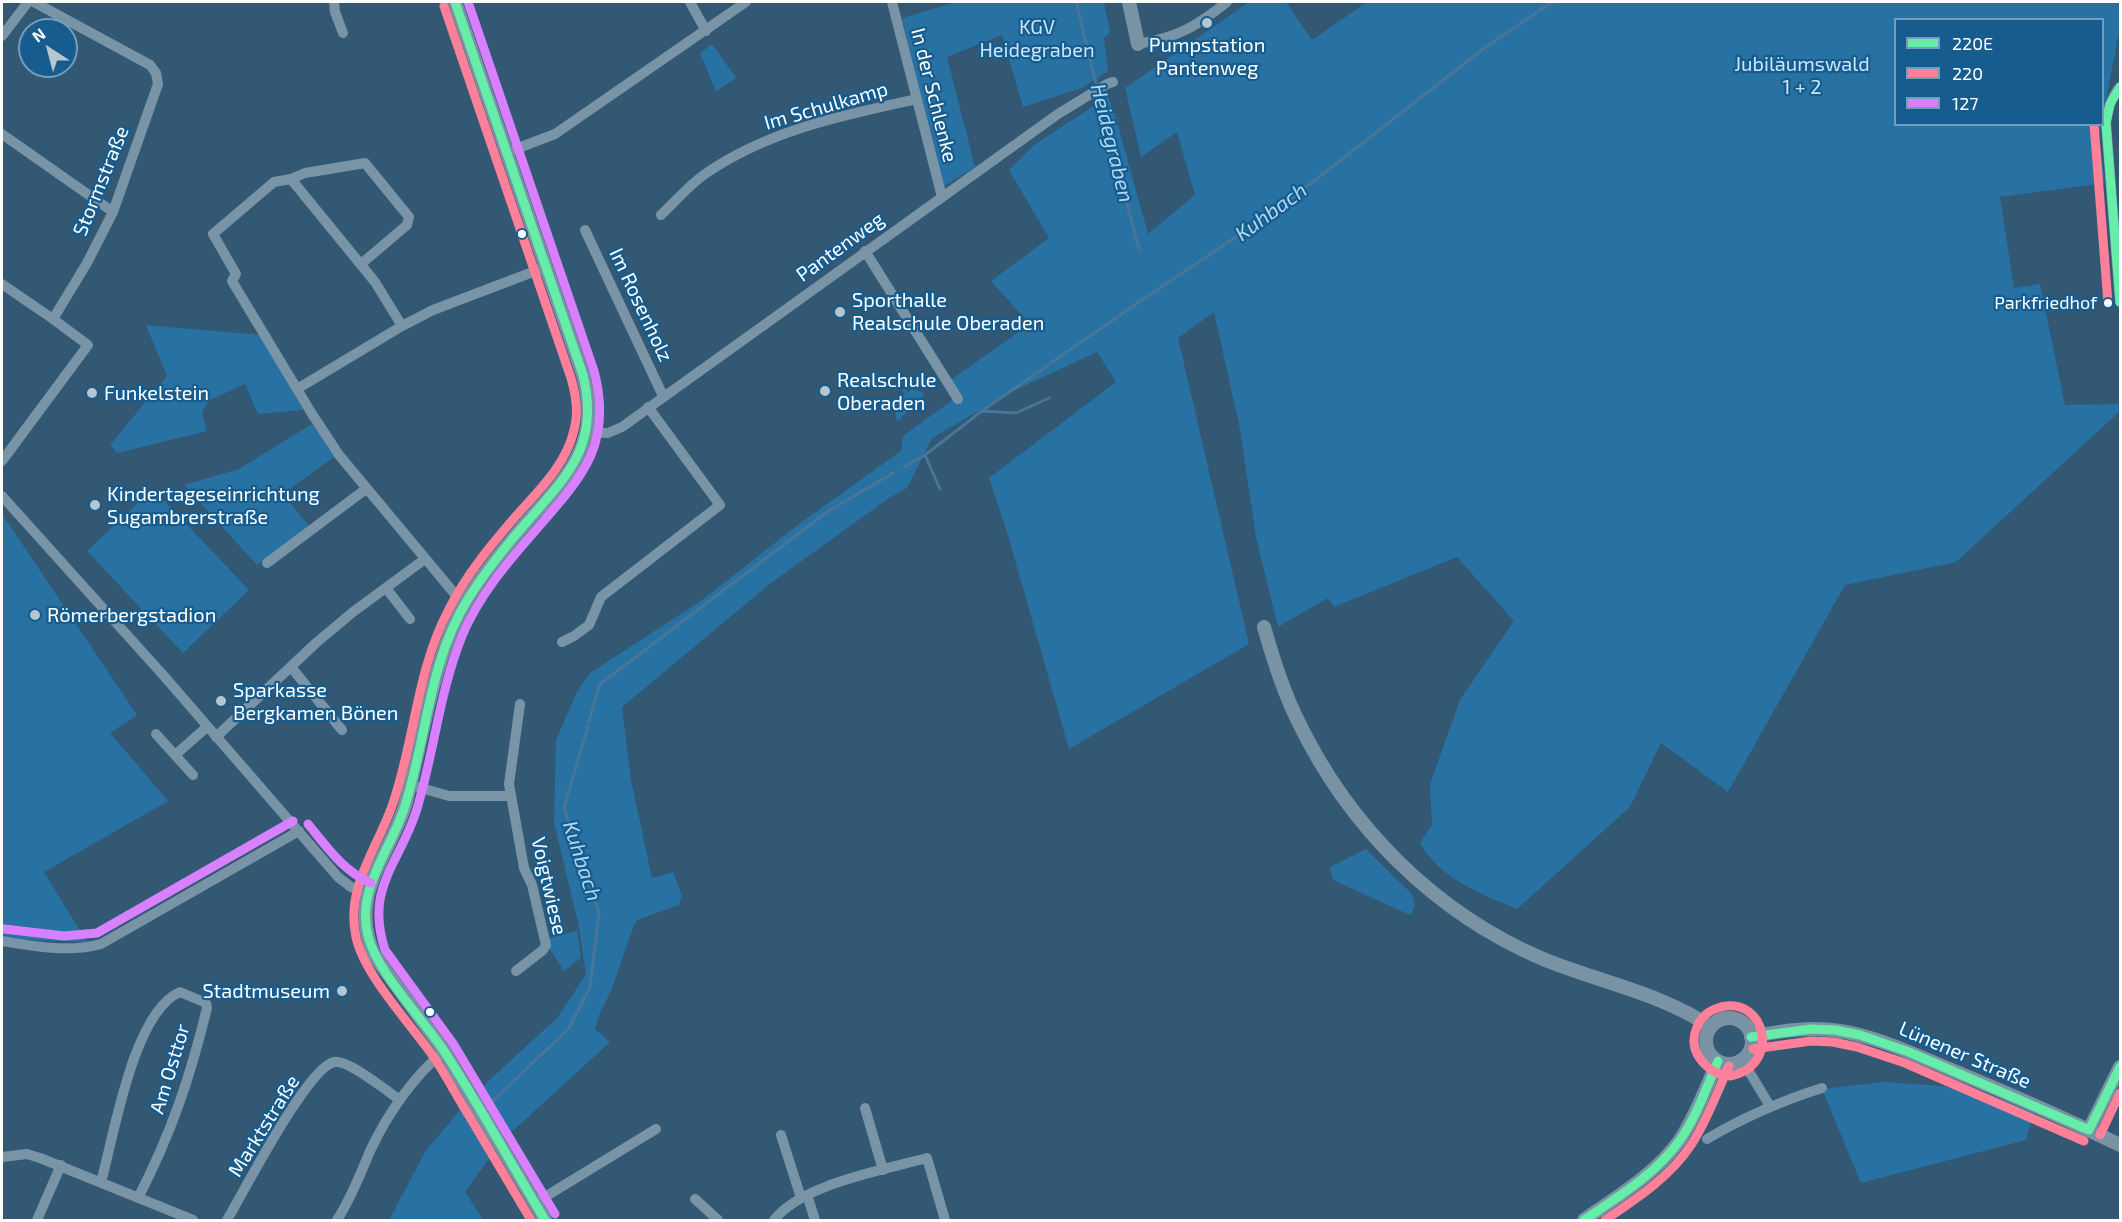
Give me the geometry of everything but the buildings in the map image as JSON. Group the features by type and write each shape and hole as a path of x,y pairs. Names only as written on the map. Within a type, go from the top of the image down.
{"main road":[{"path":"455,2 583,375 589,403 587,432 578,457 562,482 483,575 451,631 438,671 411,785 396,831 367,894 365,923 367,939 374,955 444,1051 545,1221"},
{"path":"1129,2 1138,44"},
{"path":"1264,627 1289,702 1308,742 1339,792 1357,815 1376,839 1413,876 1449,906 1515,945 1559,965 1680,1008 1711,1026"},
{"path":"1723,1019 1736,1019 1748,1028 1751,1037 1749,1052 1742,1060 1733,1064 1718,1061 1711,1055 1707,1046 1707,1035 1711,1026 1723,1019"},
{"name":"Lünener Straße","path":"1751,1037 1787,1029 1807,1029 1845,1032 1883,1042 2031,1103 2121,1145"},
{"path":"1584,1221 1647,1175 1679,1141 1694,1117 1718,1061"},
{"path":"2089,1130 2121,1067"}],"street":[{"path":"2,36 28,2"},
{"name":"Stormstraße","path":"34,2 150,65 156,73 158,84 113,212 87,263 53,319"},
{"path":"334,2 335,12 343,33"},
{"path":"690,2 706,31"},
{"path":"508,152 555,134 746,2"},
{"name":"In der Schlenke","path":"892,2 942,197"},
{"path":"1138,44 1184,32 1227,2"},
{"name":"Pantenweg","path":"587,432 616,431 1058,114 1108,84"},
{"path":"2119,88 2108,110 2106,123 2121,302"},
{"name":"Im Schulkamp","path":"661,215 704,175 763,142 790,131 849,114 917,99"},
{"path":"2,134 113,212"},
{"path":"361,264 407,225 409,217 365,163 305,173 291,179 274,182 213,234 236,274 232,281 339,455 464,605"},
{"path":"291,179 375,282 402,326"},
{"name":"Im Rosenholz","path":"585,230 663,396"},
{"path":"865,251 958,399"},
{"path":"297,389 402,326 463,297 546,267"},
{"path":"2,284 88,345 2,461"},
{"path":"562,642 589,625 601,597 720,505 648,407"},
{"path":"267,563 366,489"},
{"path":"3,499 164,676 344,882 367,894"},
{"path":"216,737 353,612 425,559"},
{"path":"386,588 410,619"},
{"path":"291,667 342,730"},
{"name":"Voigtwiese","path":"516,970 543,950 546,945 532,885 524,868 510,796 509,784 519,704"},
{"path":"175,755 207,727"},
{"path":"156,734 193,775"},
{"path":"411,785 449,796 510,796"},
{"path":"2,941 63,948 90,947 101,944 299,831"},
{"name":"Am Osttor","path":"101,1182 126,1084 142,1037 155,1016 177,993 201,999 206,1003 207,1008 191,1070 166,1140 138,1198"},
{"path":"337,1221 354,1190 372,1148 400,1100 428,1065 444,1051"},
{"path":"1742,1060 1770,1106"},
{"name":"Marktstraße","path":"227,1221 281,1125 297,1101 328,1065 338,1062 349,1066 400,1100"},
{"path":"1707,1139 1770,1106 1821,1088"},
{"path":"865,1108 883,1170"},
{"path":"535,1203 656,1129"},
{"path":"781,1135 815,1221"},
{"path":"2,1157 27,1154 61,1165 193,1221"},
{"path":"774,1221 779,1214 804,1196 824,1187 927,1158 945,1221"},
{"path":"37,1221 61,1165"},
{"path":"695,1199 718,1221"}],"green space":[{"name":"KGV Heidegraben","path":"956,2 1104,2 1110,32 1104,38 1108,71 1082,88 1023,107 1002,35 947,57 975,167 943,187 902,18"},
{"name":"Jubiläumswald 1 + 2","path":"1249,2 1286,2 1312,40 1367,2 2120,2 2120,27 2104,110 2104,18 1894,18 1894,126 2101,126 2099,139 2105,183 2000,197 2014,288 2040,284 2065,405 2120,404 2120,411 1956,562 1845,585 1728,792 1661,743 1630,807 1517,909 1476,891 1450,876 1428,856 1420,843 1432,824 1430,784 1460,700 1514,621 1457,557 1334,607 1328,598 1278,627 1256,537 1240,429 1214,312 1178,338 1249,644 1069,749 1007,532 989,478 1116,382 1097,352 1011,392 932,438 907,488 889,498 771,583 622,707 631,780 652,878 673,872 682,896 679,905 637,920 595,1029 610,1042 506,1135 465,1192 483,1220 389,1220 425,1152 469,1099 558,1017 586,974 578,922 554,823 556,740 578,690 590,673 702,600 799,524 901,451 903,436 954,399 945,384 1030,324 991,281 1049,238 1009,170 1034,145 1089,109 1107,94 1116,118 1148,234 1195,195 1177,132 1141,157 1125,88"},
{"path":"712,44 736,78 716,91 700,53"},
{"path":"146,325 260,335 303,410 258,414 245,384 210,400 202,412 207,431 117,453 110,445 167,376"},
{"path":"905,388 908,392 912,389 924,395 898,421 894,404 905,394 902,390"},
{"path":"312,424 334,457 283,494 309,526 257,565 184,485 239,469"},
{"path":"153,489 249,590 183,653 87,551"},
{"path":"2,514 137,715 110,733 168,801 44,872 87,942 2,939"},
{"path":"1366,849 1412,894 1415,907 1410,915 1333,880 1330,867"},
{"path":"577,931 581,958 564,971 550,949 550,938"},
{"path":"1884,1082 1943,1086 2006,1101 2034,1112 2026,1140 1861,1183 1822,1089"}],"waterway":[{"name":"Heidegraben","path":"1076,2 1097,87"},
{"name":"Kuhbach","path":"904,467 925,455 982,411 1136,304 1282,206 1483,49 1552,2"},
{"name":"Heidegraben","path":"1098,94 1139,249"},
{"name":"Kuhbach","path":"982,411 1016,413 1049,398"},
{"name":"Kuhbach","path":"925,455 940,489"},
{"name":"Kuhbach","path":"589,721 600,684 827,512 893,473"},
{"name":"Kuhbach","path":"490,1104 569,1028 590,987 599,913 564,808 588,726"}],"transit line":[{"name":"220E","path":"455,2 583,375 587,399 587,420 584,439 567,473 488,569 455,624 436,675 404,809 370,886 366,919 368,936 381,965 444,1051 545,1220"},
{"name":"127","path":"468,2 594,371 599,397 600,420 589,460 578,478 494,581 476,608 462,636 442,701 416,812 381,893 380,928 385,950 454,1045 555,1214"},
{"name":"220","path":"444,6 571,378 577,411 574,430 565,455 542,487 497,538 471,572 438,633 429,657 400,781 386,822 364,869 355,902 354,919 356,937 368,967 438,1063 531,1220"},
{"name":"220E","path":"2120,87 2110,104 2106,123 2120,302"},
{"name":"220","path":"2094,126 2108,303"},
{"name":"127","path":"4,929 64,936 97,933 293,821"},
{"name":"127","path":"308,824 344,865 371,883"},
{"name":"220","path":"1725,1076 1710,1069 1699,1058 1694,1044 1694,1035 1703,1017 1710,1012 1721,1007 1737,1006 1749,1012 1758,1022 1762,1034 1762,1047 1757,1060 1746,1070 1730,1076"},
{"name":"220E","path":"1751,1037 1811,1029 1835,1030 1860,1035 1909,1052 2089,1130"},
{"name":"220","path":"1753,1049 1811,1041 1833,1042 1857,1047 1905,1063 2084,1141"},
{"name":"220E","path":"1584,1220 1636,1184 1660,1164 1680,1140 1691,1121 1718,1061"},
{"name":"220","path":"1605,1220 1652,1187 1683,1157 1702,1126 1729,1066"},
{"name":"220E","path":"2089,1130 2120,1067"},
{"name":"220","path":"2100,1135 2120,1093"}],"place":[{"name":"Pumpstation Pantenweg","path":"1207,23"},
{"name":"Parkfriedhof","path":"2108,303"},
{"name":"Sporthalle Realschule Oberaden","path":"840,312"},
{"name":"Realschule Oberaden","path":"825,391"},
{"name":"Funkelstein","path":"92,393"},
{"name":"Kindertageseinrichtung Sugambrerstraße","path":"95,505"},
{"name":"Römerbergstadion","path":"35,615"},
{"name":"Sparkasse Bergkamen Bönen","path":"221,701"},
{"name":"Stadtmuseum","path":"342,991"}]}
